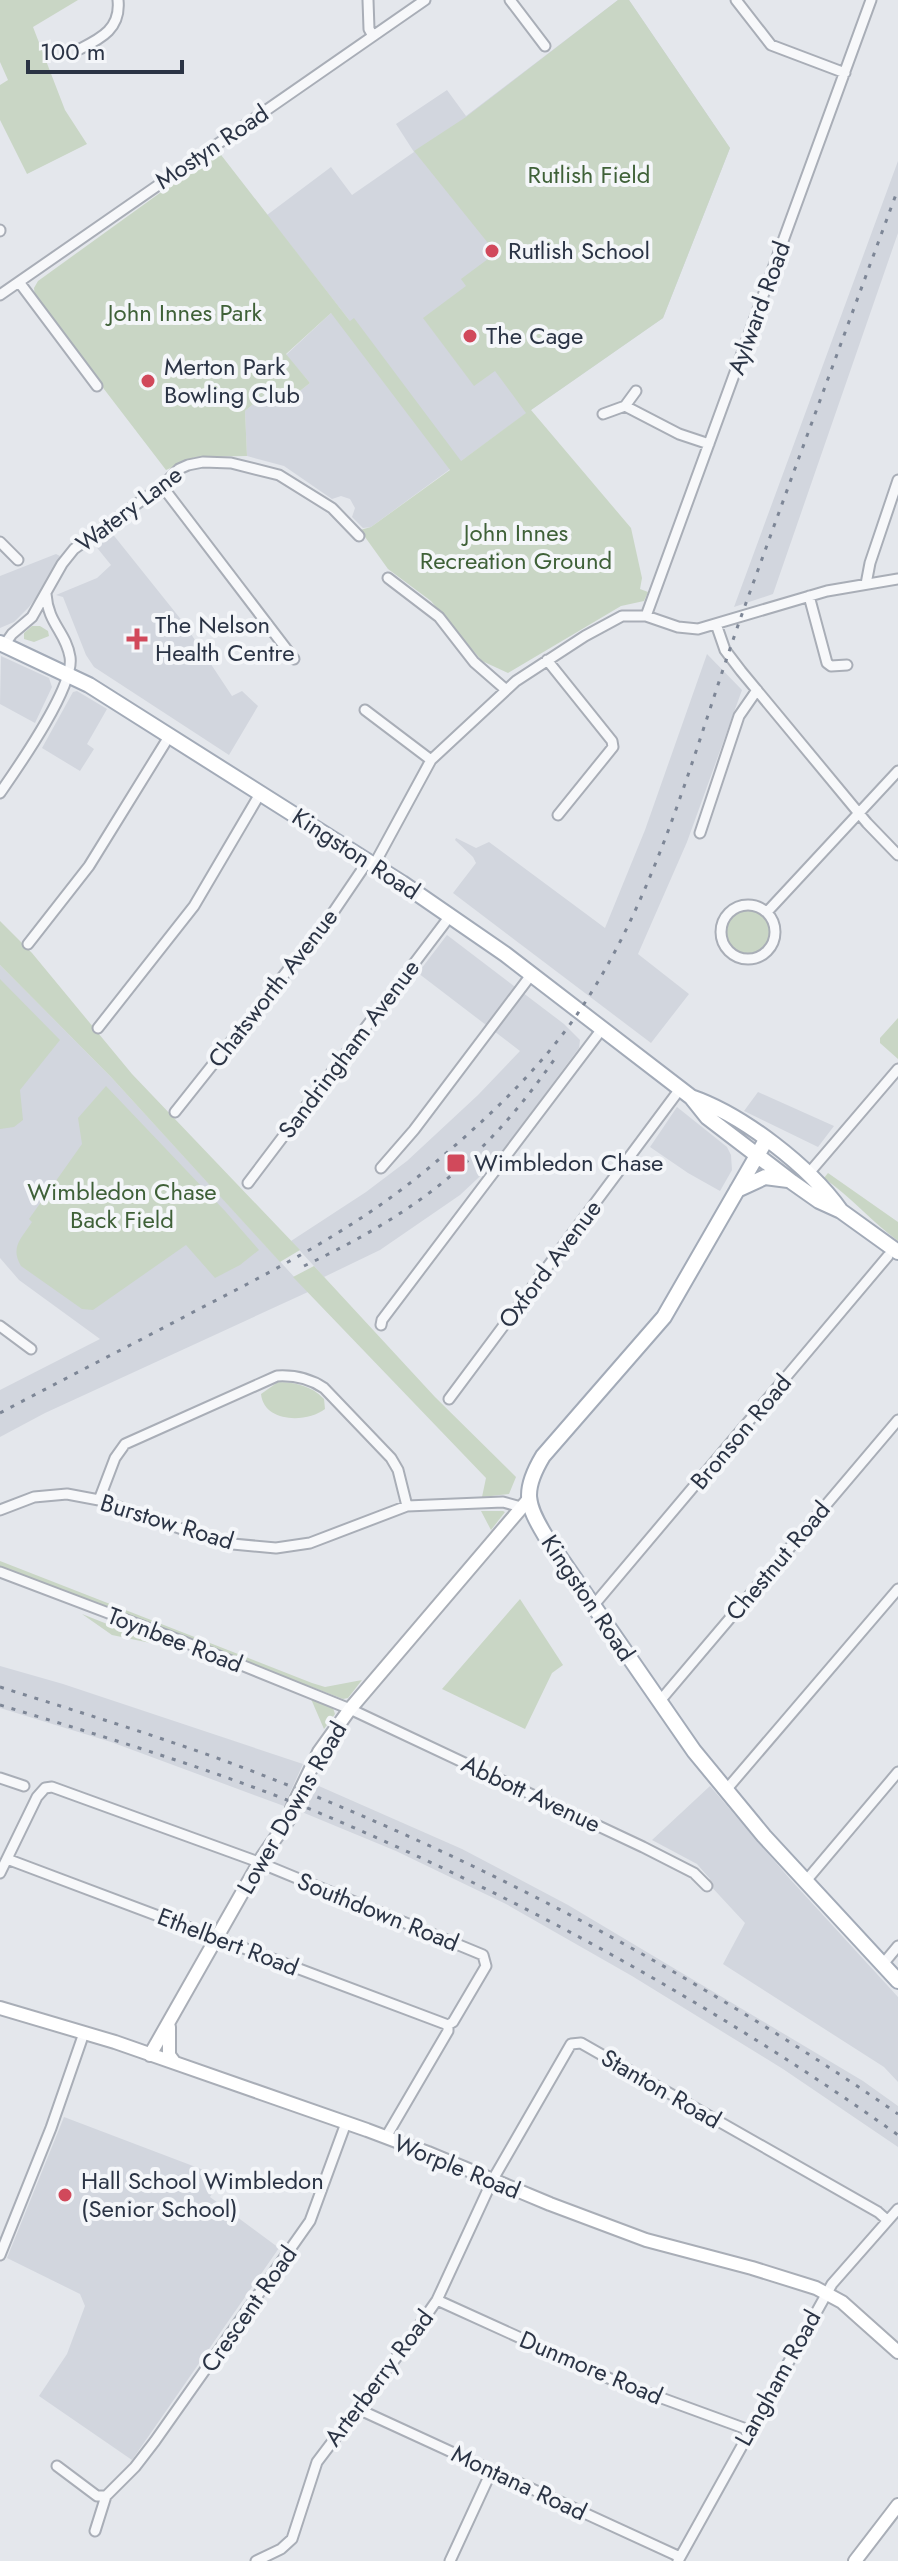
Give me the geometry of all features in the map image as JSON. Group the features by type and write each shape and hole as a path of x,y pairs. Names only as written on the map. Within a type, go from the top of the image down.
{"main road":[{"name":"Kingston Road","path":"3,644 69,674 170,735 450,916 686,1093 707,1117 792,1182 819,1201 841,1211"},
{"name":"Kingston Road","path":"686,1093 713,1106 766,1140 809,1173 841,1211"},
{"path":"525,1503 532,1476 543,1456 664,1317 766,1140"},
{"path":"736,1190 765,1177 792,1182"},
{"path":"841,1211 893,1254"},
{"name":"Kingston Road","path":"525,1503 659,1702 726,1790 805,1882 898,1981"},
{"name":"Lower Downs Road","path":"150,2055 259,1863 291,1816 319,1752 350,1709 525,1503"},
{"name":"Worple Road","path":"0,2008 175,2063 386,2137 646,2240 783,2277 827,2293 842,2302 898,2352"},
{"path":"169,2020 168,2049 175,2063"},
{"path":"855,2561 898,2505"}],"street":[{"path":"80,49 106,35 112,28 117,20 118,0"},
{"path":"368,0 369,29 373,36"},
{"name":"Mostyn Road","path":"0,295 425,0"},
{"path":"510,0 545,46"},
{"path":"736,0 771,45 845,73"},
{"name":"Aylward Road","path":"646,616 871,0"},
{"path":"19,282 97,386"},
{"path":"603,414 625,406 636,391"},
{"path":"625,406 679,434 709,444"},
{"name":"Watery Lane","path":"3,644 32,617 68,556 188,465 217,462 279,475 318,498 359,536"},
{"path":"866,584 898,480"},
{"path":"162,486 294,659"},
{"path":"0,542 18,560"},
{"path":"388,578 439,617 474,662 505,689"},
{"path":"646,616 689,629 809,596 898,579"},
{"path":"0,793 43,727 69,674 69,653 52,623 46,594"},
{"path":"809,596 827,663 831,666 847,665"},
{"name":"Chatsworth Avenue","path":"175,1112 371,863 431,760 505,689 547,660 622,616 646,616"},
{"path":"32,617 52,623"},
{"path":"716,624 725,650 859,813 898,855"},
{"path":"547,660 612,741 613,747 558,815"},
{"path":"700,833 739,716 757,690"},
{"path":"365,710 431,760"},
{"path":"28,944 89,866 170,735"},
{"path":"767,912 898,771"},
{"path":"98,1028 185,919 261,792"},
{"path":"751,904 767,912 775,928 771,947 764,954 746,959 729,952 720,928 728,913 734,907 751,904"},
{"name":"Sandringham Avenue","path":"248,1183 450,916"},
{"path":"381,1168 414,1130 531,975"},
{"path":"381,1325 602,1029"},
{"path":"809,1173 898,1069"},
{"name":"Oxford Avenue","path":"449,1399 686,1093"},
{"name":"Bronson Road","path":"593,1606 893,1254"},
{"path":"0,1327 31,1349"},
{"path":"99,1500 115,1458 125,1444 277,1376 290,1375 314,1381 324,1388 391,1458 403,1483 407,1506"},
{"name":"Chestnut Road","path":"659,1702 898,1420"},
{"name":"Burstow Road","path":"0,1510 34,1497 67,1494 99,1500 213,1541 276,1548 310,1543 407,1506 525,1503"},
{"name":"Toynbee Road","path":"0,1572 350,1709"},
{"path":"726,1790 898,1589"},
{"name":"Abbott Avenue","path":"350,1709 630,1841 694,1873 707,1886"},
{"path":"805,1882 898,1772"},
{"path":"0,1778 24,1786"},
{"name":"Southdown Road","path":"7,1859 42,1790 52,1787 259,1863 483,1955 486,1966 453,2022 448,2025"},
{"path":"0,1873 7,1859"},
{"name":"Ethelbert Road","path":"7,1859 448,2025"},
{"path":"883,1964 898,1946"},
{"path":"386,2137 448,2031 448,2025"},
{"path":"0,2255 46,2141 84,2033"},
{"name":"Stanton Road","path":"492,2181 568,2047 576,2042 878,2212 887,2220"},
{"name":"Crescent Road","path":"106,2496 135,2467 168,2423 310,2221 346,2123"},
{"name":"Arterberry Road","path":"256,2561 281,2549 292,2539 317,2462 437,2300 492,2181"},
{"name":"Langham Road","path":"679,2559 827,2293 898,2209"},
{"name":"Dunmore Road","path":"437,2300 615,2381 749,2430"},
{"name":"Montana Road","path":"358,2409 679,2559"},
{"path":"57,2466 97,2496 106,2496 95,2531"},
{"path":"450,2561 492,2470"}],"shaded area":[{"name":"Rutlish School","path":"618,0 629,0 730,148 663,318 371,527 363,528 352,517 355,508 350,499 341,496 332,499 284,466 247,456 245,411 269,391 291,398 310,383 286,355 331,313 350,321 267,215 331,167 352,195 414,152 396,124 447,90 466,116"},
{"path":"898,161 898,233 773,594 734,607"},
{"name":"The Nelson Health Centre","path":"111,532 183,622 232,696 242,691 258,706 229,755 94,667 86,655 63,597 56,595 97,578 111,565 94,544"},
{"path":"56,554 60,556 46,584 29,607 14,622 0,628 0,576"},
{"path":"707,654 742,690 687,842 638,954 689,994 651,1043 453,893 476,863 455,840 476,848 489,842 605,928 645,830"},
{"path":"1,656 49,678 52,687 35,723 0,704"},
{"path":"77,691 107,709 87,744 94,749 80,771 42,748 73,692"},
{"path":"447,935 564,1024 580,1040 579,1048 492,1165 460,1195 380,1250 324,1277 291,1241 407,1161 520,1051 418,973"},
{"path":"0,965 111,1077 308,1292 45,1413 0,1437 0,1390 100,1339 19,1280 0,1258"},
{"path":"758,1092 834,1126 818,1147 744,1111"},
{"path":"677,1107 727,1147 732,1170 720,1191 650,1147"},
{"path":"0,1666 303,1764 284,1806 111,1742 0,1708"},
{"path":"312,1783 462,1849 568,1905 863,2081 898,2106 898,2147 783,2069 632,1976 506,1904 396,1851 297,1810"},
{"path":"710,1786 898,1997 898,2082 884,2067 723,1964 745,1923 707,1882 710,1879 697,1864 652,1840"},
{"path":"64,2117 222,2177 210,2197 279,2248 132,2460 39,2396 67,2354 85,2306 80,2294 7,2258"}],"green space":[{"path":"0,0 78,0 33,27 65,110 87,144 27,174 0,120 0,85 8,80 0,62"},
{"path":"618,0 629,0 730,148 663,318 531,410 631,528 642,578 640,589 648,592 644,601 621,606 508,673 482,661 431,601 388,569 360,530 371,527 450,470 331,313 286,354 310,383 291,398 269,391 245,411 247,456 195,457 166,470 35,299 34,288 38,281 218,151 350,321 354,318 461,461 526,413 495,371 474,386 423,318 466,286 461,279 496,253 414,151 466,117"},
{"path":"32,626 40,626 48,631 49,636 34,642 24,639 24,633"},
{"path":"748,910 764,916 770,932 764,948 748,954 732,948 726,932 732,916"},
{"path":"0,921 32,953 132,1074 300,1250 280,1262 111,1077 0,965"},
{"path":"0,979 60,1040 20,1090 23,1120 14,1127 0,1129"},
{"path":"898,1018 898,1059 880,1043 880,1038"},
{"name":"Wimbledon Chase Back Field","path":"106,1086 259,1250 240,1265 215,1278 186,1245 93,1310 82,1309 21,1266 17,1248 32,1222 29,1219 82,1144 78,1118"},
{"path":"828,1173 898,1222 898,1241 824,1178"},
{"path":"314,1266 435,1397 516,1477 509,1494 482,1497 486,1478 293,1277"},
{"path":"278,1382 309,1388 324,1399 325,1409 298,1418 287,1418 270,1411 261,1394"},
{"path":"481,1511 503,1511 505,1512 491,1530"},
{"path":"0,1561 312,1683 325,1687 362,1680 348,1698 343,1699 0,1567"},
{"path":"520,1599 563,1665 552,1673 525,1729 442,1689"},
{"path":"82,1614 160,1645 112,1635"},
{"path":"311,1699 333,1708 335,1714 324,1729"}],"railway":[{"path":"0,1413 262,1276 352,1224 410,1183 495,1109 565,1031 608,964 655,864 746,603 898,189"},
{"path":"304,1266 382,1225 447,1179 504,1124 558,1054"},
{"path":"0,1687 236,1765 323,1799 494,1876 660,1964 741,2012 898,2114"},
{"path":"0,1705 267,1792 460,1876 684,1996 898,2135"}],"place":[{"name":"Rutlish School","path":"492,251"},
{"name":"The Cage","path":"470,336"},
{"name":"Merton Park Bowling Club","path":"148,381"},
{"name":"The Nelson Health Centre","path":"137,639"},
{"name":"Wimbledon Chase","path":"456,1163"},
{"name":"Hall School Wimbledon (Senior School)","path":"65,2195"}],"park label":[{"name":"Rutlish Field","path":"589,175"},
{"name":"John Innes Park","path":"185,313"},
{"name":"John Innes Recreation Ground","path":"516,547"}]}
